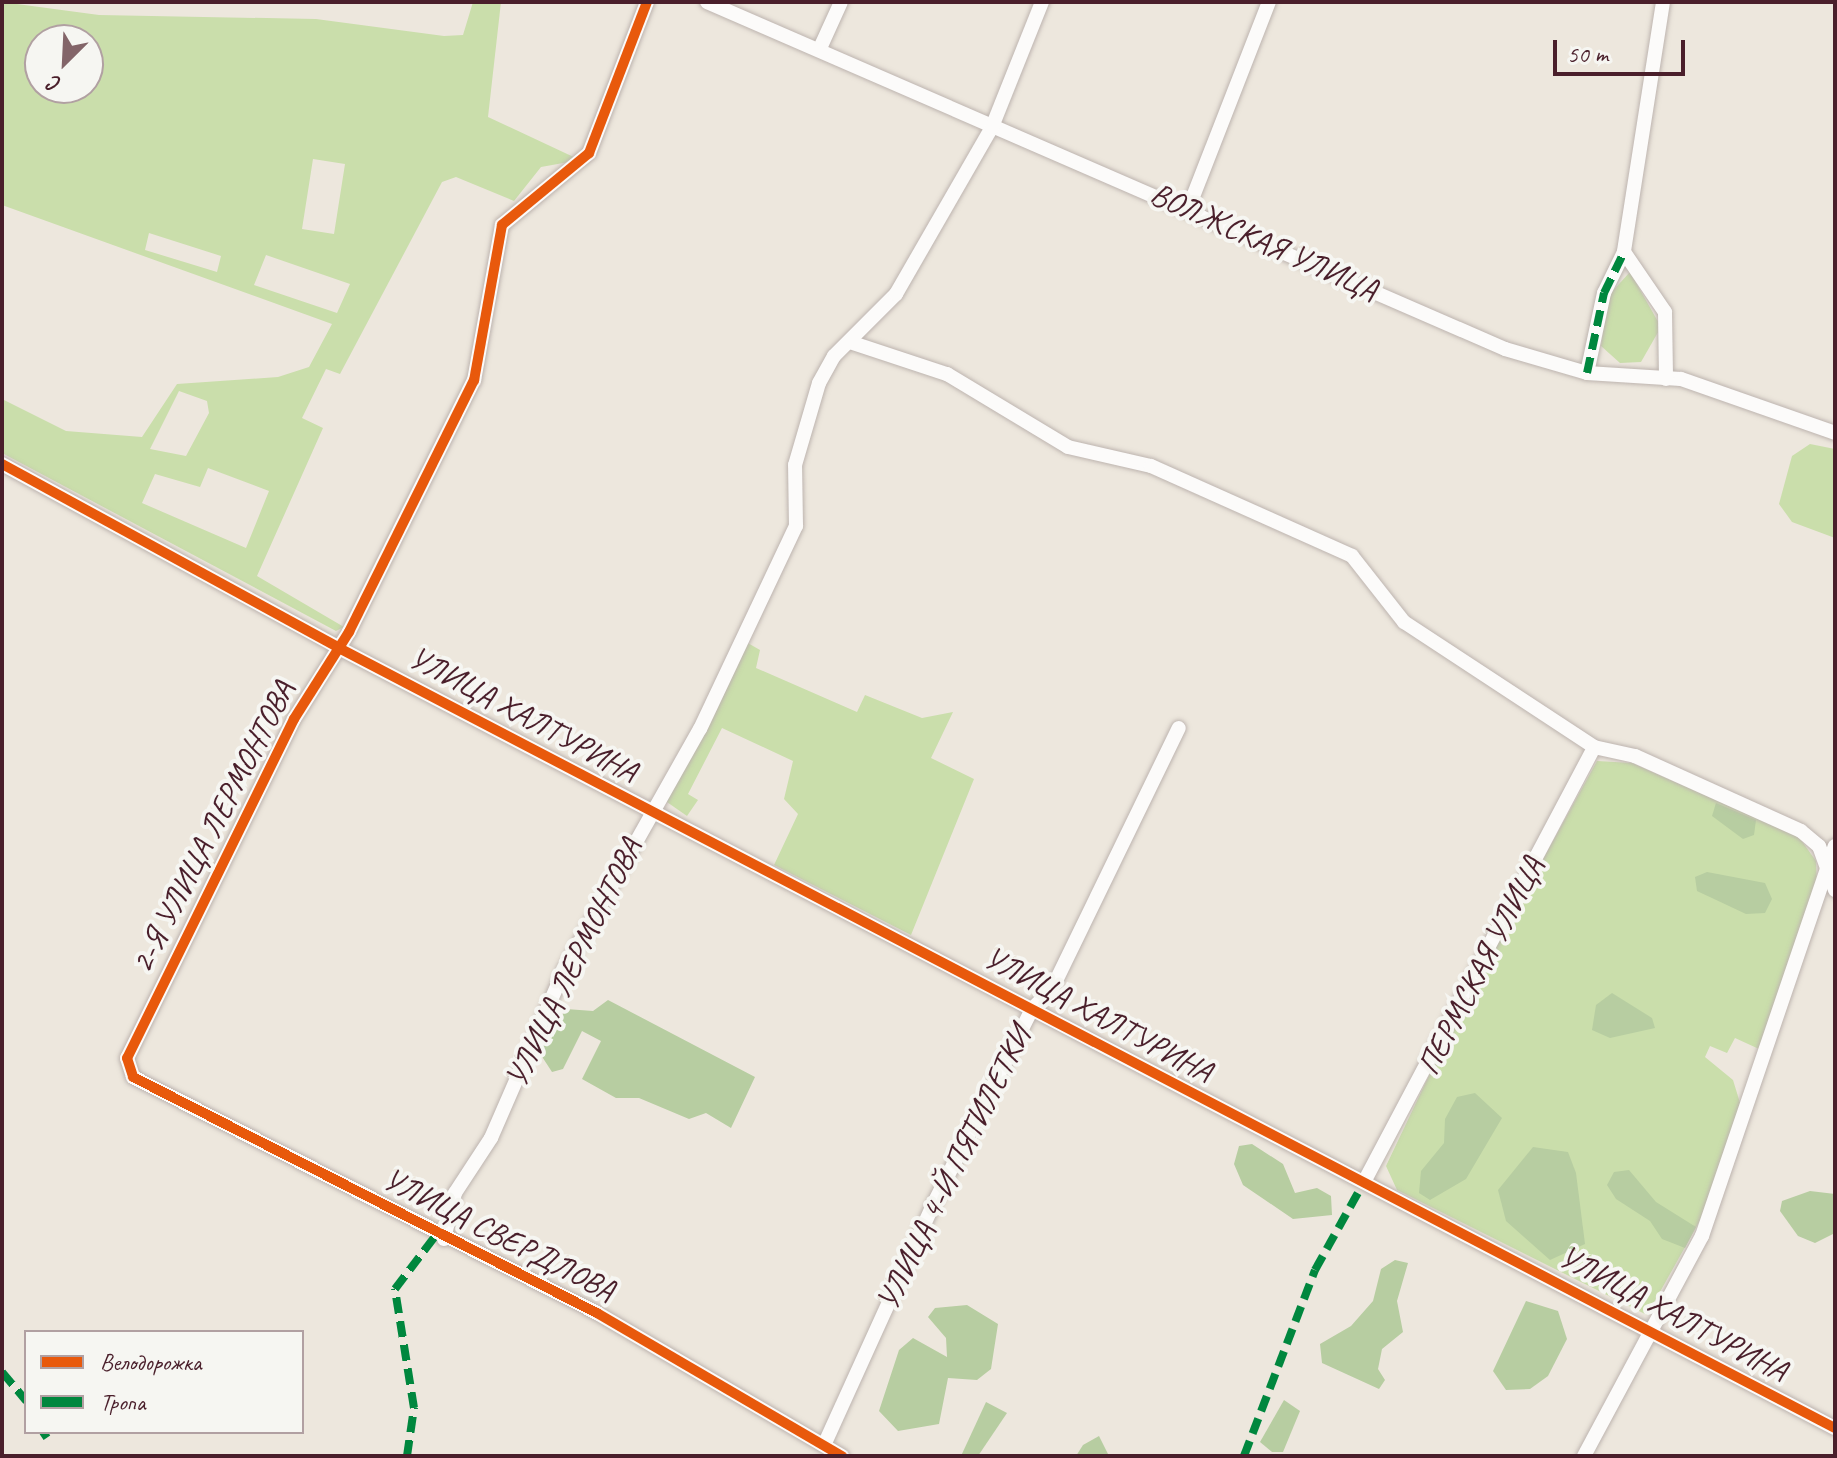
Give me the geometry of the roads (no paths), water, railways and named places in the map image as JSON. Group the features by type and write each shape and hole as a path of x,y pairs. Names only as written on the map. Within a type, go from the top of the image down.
{"street":[{"name":"2-Я УЛИЦА ЛЕРМОНТОВА","path":"128,1071 145,1016 474,380 502,225 589,153 647,2"},
{"name":"ВОЛЖСКАЯ УЛИЦА","path":"707,2 821,46 992,127 1189,207 1505,349 1587,373 1666,379 1835,433"},
{"path":"821,46 841,2"},
{"name":"УЛИЦА ЛЕРМОНТОВА","path":"444,1239 455,1193 491,1138 557,985 650,810 700,729 796,526 801,437 834,356 853,343 896,294 992,127 1042,2"},
{"path":"1189,207 1269,2"},
{"path":"1587,373 1604,293 1624,252 1663,2"},
{"path":"1624,252 1665,312 1666,379"},
{"path":"853,343 947,374 1068,447 1165,472 1352,556 1404,622 1594,747 1635,756 1801,831 1827,868 1835,890"},
{"name":"УЛИЦА ХАЛТУРИНА","path":"2,464 337,647 1835,1428"},
{"name":"УЛИЦА 4-Й ПЯТИЛЕТКИ","path":"825,1443 1032,1009 1052,989 1179,728"},
{"name":"ПЕРМСКАЯ УЛИЦА","path":"1364,1182 1594,747"},
{"path":"1584,1456 1702,1236 1835,846"},
{"name":"УЛИЦА СВЕРДЛОВА","path":"128,1071 444,1239 597,1313 825,1443 842,1456"}]}
